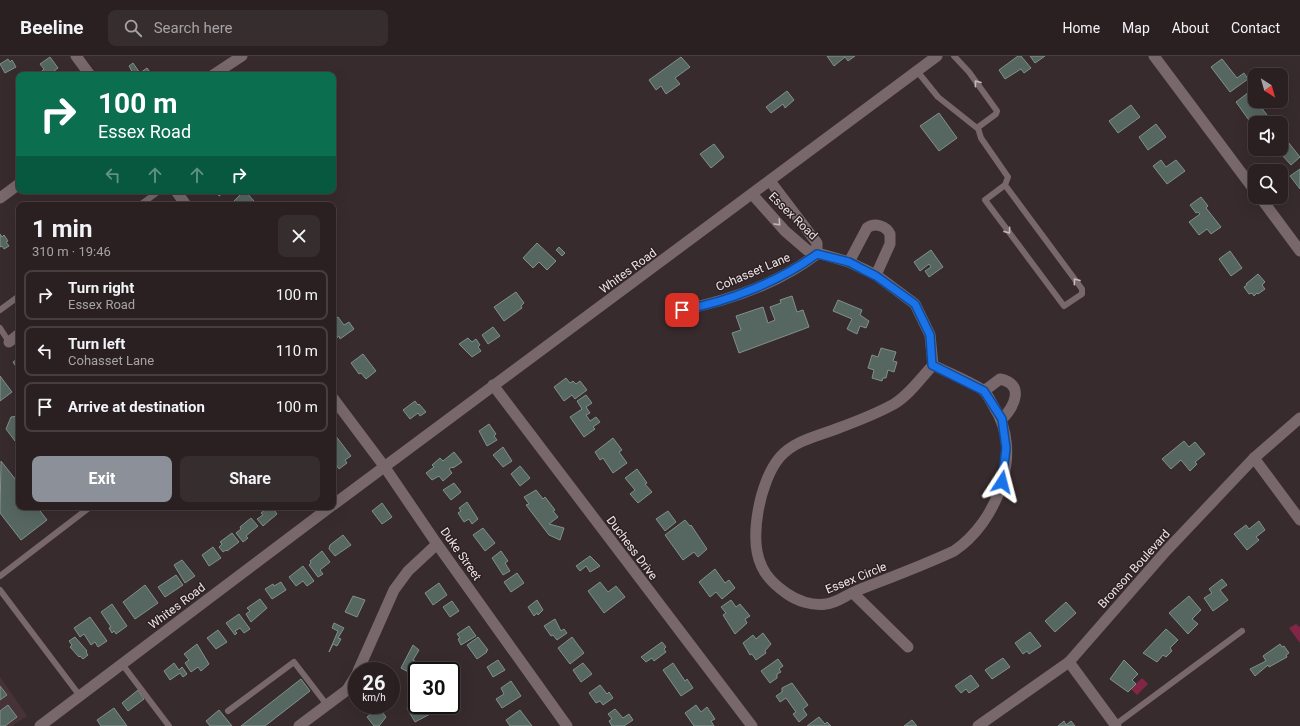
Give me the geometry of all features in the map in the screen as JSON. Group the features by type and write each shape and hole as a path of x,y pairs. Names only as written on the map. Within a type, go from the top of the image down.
{"street":[{"path":"76,56 88,72"},
{"path":"218,72 242,56"},
{"name":"Whites Road","path":"336,503 937,56"},
{"path":"1154,56 1248,182"},
{"name":"Essex Road","path":"770,181 817,243 817,254"},
{"path":"0,198 16,186"},
{"name":"Essex Road","path":"752,194 785,231 807,250 849,262 876,276 915,304 930,335 932,365"},
{"path":"1265,204 1300,251"},
{"path":"849,262 867,228 874,225 884,228 890,234 891,241 876,276"},
{"name":"Cohasset Lane","path":"671,312 716,302 769,282 803,264 817,254"},
{"path":"9,342 16,336"},
{"path":"932,365 984,391 1000,378 1006,380 1015,390 1015,402 1013,407 1002,419"},
{"name":"Essex Circle","path":"932,365 896,403 791,447 778,459 763,490 757,519 756,546 761,566 776,586 791,597 814,604 836,602 853,593 954,551 967,542 978,531 994,505 1005,470 1006,448 1002,419 984,391"},
{"name":"Duchess Drive","path":"493,385 752,726"},
{"name":"Duke Street","path":"336,402 384,466 437,544 567,726"},
{"name":"Bronson Boulevard","path":"978,726 1069,662 1166,551 1254,458 1300,418"},
{"path":"1254,458 1300,520"},
{"name":"Whites Road","path":"40,726 326,510"},
{"path":"362,662 394,590 408,571 437,544"},
{"path":"853,593 908,647"},
{"path":"1069,662 1116,726"},
{"path":"299,726 348,688"}],"lane":[{"path":"954,56 969,72 997,111 996,114 978,128"},
{"path":"917,71 938,97 978,128 981,138 1008,177 1005,185 985,200 1061,304 1064,306 1082,294 1082,289 1005,185"},
{"path":"144,202 155,194"},
{"path":"0,310 16,298"},
{"path":"0,328 9,342"},
{"path":"0,576 86,510"},
{"path":"0,590 80,696"},
{"path":"1116,726 1242,631"},
{"path":"228,711 294,662 327,705"},
{"path":"122,664 169,726"}],"shaded area":[{"path":"1296,624 1300,627 1300,643 1289,628"},
{"path":"0,677 27,716 12,726 0,726"},
{"path":"1142,678 1148,684 1137,695 1131,689"}],"building":[{"path":"827,56 855,56 848,61 845,57 834,66"},
{"path":"1018,56 1021,56 1031,68 1024,73 1021,69 1005,79 999,70"},
{"path":"1030,56 1045,56 1035,63"},
{"path":"50,57 58,68 53,72 41,72 44,69 40,64"},
{"path":"681,57 690,67 675,78 680,84 666,94 661,86 656,90 649,80"},
{"path":"8,59 10,62 12,60 16,67 5,73 0,64"},
{"path":"1222,59 1237,78 1244,73 1248,79 1230,92 1211,67"},
{"path":"133,63 139,72 132,72 129,66"},
{"path":"147,68 150,72 141,72"},
{"path":"787,91 794,100 785,108 783,104 771,113 766,107"},
{"path":"1248,93 1248,108 1262,108 1268,116 1248,116 1248,119 1236,102"},
{"path":"1131,105 1140,117 1118,133 1109,121"},
{"path":"939,113 957,138 939,151 920,126"},
{"path":"1156,124 1166,137 1148,150 1139,137"},
{"path":"1288,142 1300,157 1291,165 1283,156 1288,156"},
{"path":"714,144 724,157 711,168 700,154"},
{"path":"1161,160 1166,167 1176,160 1185,171 1167,184 1153,166"},
{"path":"1300,169 1300,189 1290,176"},
{"path":"241,194 248,194 254,201 253,202 233,202"},
{"path":"1201,197 1208,206 1206,208 1221,227 1211,234 1207,229 1199,235 1189,222 1200,214 1198,212 1196,213 1190,205"},
{"path":"0,234 2,237 4,235 8,241 6,242 9,246 4,249 2,246 0,247"},
{"path":"537,243 556,261 547,270 539,262 533,268 523,258"},
{"path":"559,247 565,253 562,256 556,250"},
{"path":"931,250 943,267 929,277 925,271 931,267 929,264 920,271 914,262"},
{"path":"1230,251 1242,268 1231,276 1219,259"},
{"path":"1258,274 1265,282 1262,285 1265,289 1254,296 1252,293 1249,294 1244,287"},
{"path":"516,292 524,303 521,306 522,308 504,321 494,307"},
{"path":"792,296 797,312 803,310 809,327 739,353 732,333 741,330 736,316 763,307 768,323 775,320 770,307 781,303 780,300"},
{"path":"838,300 862,310 860,315 869,321 866,328 860,326 857,334 847,329 852,319 833,311"},
{"path":"338,317 344,325 349,322 354,329 340,339 339,336 336,338 336,319"},
{"path":"493,327 500,336 488,344 482,335"},
{"path":"468,338 472,342 476,339 480,345 478,347 481,351 472,357 459,344"},
{"path":"881,348 896,352 893,361 897,362 894,372 888,370 886,378 883,378 882,381 872,378 874,370 868,368 872,355 878,357"},
{"path":"363,354 376,371 366,379 361,373 359,374 351,363"},
{"path":"0,376 12,392 0,401"},
{"path":"566,378 570,383 573,381 576,384 580,381 587,390 575,399 572,395 564,401 554,387"},
{"path":"586,395 592,403 586,407 590,413 586,415 590,421 596,417 600,422 593,427 595,429 584,437 570,417 582,409 577,401"},
{"path":"415,401 426,412 420,416 418,413 410,419 403,410"},
{"path":"16,416 15,441 6,429 11,417"},
{"path":"489,424 496,434 494,436 497,440 487,446 479,431"},
{"path":"336,436 351,456 345,460 347,463 339,469 336,464"},
{"path":"613,438 622,450 619,452 627,463 613,473 603,458 600,460 595,452"},
{"path":"1184,441 1189,447 1195,442 1205,454 1195,462 1197,464 1190,471 1181,460 1171,469 1162,459"},
{"path":"503,447 512,461 503,467 493,455"},
{"path":"454,452 462,462 449,469 452,473 443,481 439,476 432,480 426,473 434,467 432,465 440,458 443,461"},
{"path":"1,461 16,480 16,510 39,510 47,520 21,540 0,513"},
{"path":"520,466 530,478 520,486 511,474"},
{"path":"637,469 647,483 645,484 652,492 638,503 630,494 635,490 625,478"},
{"path":"454,483 461,492 451,500 443,490"},
{"path":"536,490 543,499 545,497 555,510 553,511 558,517 549,524 564,528 560,540 549,535 526,505 529,504 524,497"},
{"path":"467,502 478,519 472,524 469,519 464,522 458,513 461,511 459,508"},
{"path":"382,503 392,517 382,524 372,511"},
{"path":"264,510 274,510 277,514 263,526 257,519 263,515 261,513"},
{"path":"668,511 676,522 665,531 656,519"},
{"path":"251,518 258,526 246,536 248,538 243,542 236,533 241,529 240,527"},
{"path":"685,520 690,526 691,525 707,549 698,557 694,552 683,560 665,535"},
{"path":"1259,521 1265,530 1256,537 1259,540 1247,550 1234,534 1246,525 1249,529"},
{"path":"483,528 495,543 485,551 473,535"},
{"path":"232,533 239,542 227,551 226,550 223,552 219,547 222,544 220,542"},
{"path":"343,535 351,545 335,556 329,549 330,545"},
{"path":"213,547 221,558 209,566 202,555"},
{"path":"322,551 330,562 320,570 323,574 318,577 309,565 311,563 310,561"},
{"path":"501,551 508,561 505,563 510,571 503,575 492,558"},
{"path":"590,556 600,566 590,572 586,566 580,571 576,566"},
{"path":"182,560 195,576 185,583 174,565"},
{"path":"303,566 314,581 307,586 303,581 296,586 289,577"},
{"path":"715,569 725,583 729,580 735,588 722,599 716,592 710,597 699,582"},
{"path":"517,573 524,583 511,592 504,582"},
{"path":"176,575 183,585 165,597 158,587"},
{"path":"1222,579 1227,585 1220,590 1228,600 1213,611 1204,598 1212,593 1209,589"},
{"path":"281,582 286,590 272,599 265,589 273,584 274,586"},
{"path":"600,582 608,592 616,586 625,597 604,613 588,591"},
{"path":"439,583 447,595 433,605 425,593"},
{"path":"145,585 158,603 135,619 123,602"},
{"path":"353,596 365,600 357,617 345,612"},
{"path":"1189,596 1201,610 1192,619 1198,624 1188,634 1169,613"},
{"path":"260,599 267,608 251,622 246,614 250,611 247,608"},
{"path":"537,600 543,610 538,615 537,613 534,616 528,607"},
{"path":"731,600 736,607 740,604 750,616 745,619 747,623 735,634 723,615 726,613 721,607"},
{"path":"452,601 459,611 450,617 443,607"},
{"path":"1066,602 1076,613 1055,632 1045,621"},
{"path":"112,604 127,626 116,634 114,631 112,633 109,628 111,627 101,612"},
{"path":"239,614 250,629 244,633 240,628 235,631 237,633 235,635 226,623"},
{"path":"90,617 107,641 98,647 95,642 91,645 84,634 80,637 74,628"},
{"path":"555,619 561,631 564,629 567,633 557,640 553,635 551,636 544,626"},
{"path":"334,623 344,628 338,638 341,639 337,646 333,644 329,652 338,631 332,628"},
{"path":"469,626 476,636 461,645 458,639 460,638 457,634"},
{"path":"1166,629 1178,640 1170,648 1172,651 1166,657 1163,655 1157,662 1143,653"},
{"path":"218,630 227,642 216,649 207,638"},
{"path":"1030,632 1041,646 1029,654 1027,651 1023,654 1015,643"},
{"path":"763,633 771,644 765,651 766,653 756,660 752,654 750,655 743,643 753,635 756,639"},
{"path":"75,637 87,651 86,652 88,655 83,659 80,656 79,657 70,647 72,645 69,641"},
{"path":"478,637 488,650 477,659 467,645"},
{"path":"572,637 584,653 570,664 558,648"},
{"path":"662,642 666,647 664,649 666,652 654,661 652,658 646,662 641,657"},
{"path":"197,644 209,664 201,671 198,667 191,672 185,663 189,660 184,654"},
{"path":"1280,644 1282,647 1284,646 1289,653 1286,655 1287,657 1269,667 1268,665 1255,676 1250,669 1266,661 1263,656"},
{"path":"413,645 419,650 413,660 416,662 408,662 408,672 401,668"},
{"path":"1003,658 1010,667 992,679 985,670"},
{"path":"778,659 783,666 779,669 781,672 777,674 777,678 770,683 761,671"},
{"path":"498,660 505,670 493,677 487,667"},
{"path":"1124,660 1138,674 1132,680 1136,684 1128,692 1110,679"},
{"path":"174,663 179,670 182,667 187,674 183,677 180,673 170,680 164,671"},
{"path":"583,663 592,674 581,682 573,670"},
{"path":"673,663 685,681 687,679 693,688 681,696 663,670"},
{"path":"971,675 979,686 969,693 966,689 961,693 955,686"},
{"path":"301,679 310,691 265,726 241,726"},
{"path":"511,681 521,696 502,708 496,699 504,694 501,688"},
{"path":"792,683 808,705 803,709 807,715 799,722 793,714 796,712 786,698 780,702 776,696 782,692 782,688"},
{"path":"600,685 607,694 609,692 613,698 603,705 600,701 596,703 589,693"},
{"path":"0,686 7,695 0,700"},
{"path":"138,690 144,699 128,711 122,703"},
{"path":"8,705 17,717 5,726 0,726 0,711"},
{"path":"696,705 701,712 707,707 715,719 711,721 714,726 694,726 685,713"},
{"path":"114,708 127,726 101,726 97,720"},
{"path":"615,709 623,718 629,714 633,720 624,726 612,726 609,721 612,719 608,714"},
{"path":"219,710 232,726 210,726 206,721"},
{"path":"520,710 532,726 510,726 506,720"},
{"path":"371,714 384,714 386,717 379,726 374,726 367,717"},
{"path":"410,714 430,714 415,722"},
{"path":"819,717 825,724 827,722 831,726 807,726"},
{"path":"912,720 917,726 904,726"},
{"path":"1064,721 1066,725 1071,721 1075,726 1058,726"}],"route":[{"path":"682,310 716,302 769,282 787,274 817,254 849,262 876,276 915,304 930,335 932,365 984,391 1002,419 1006,448 1005,470 1002,482"}]}
